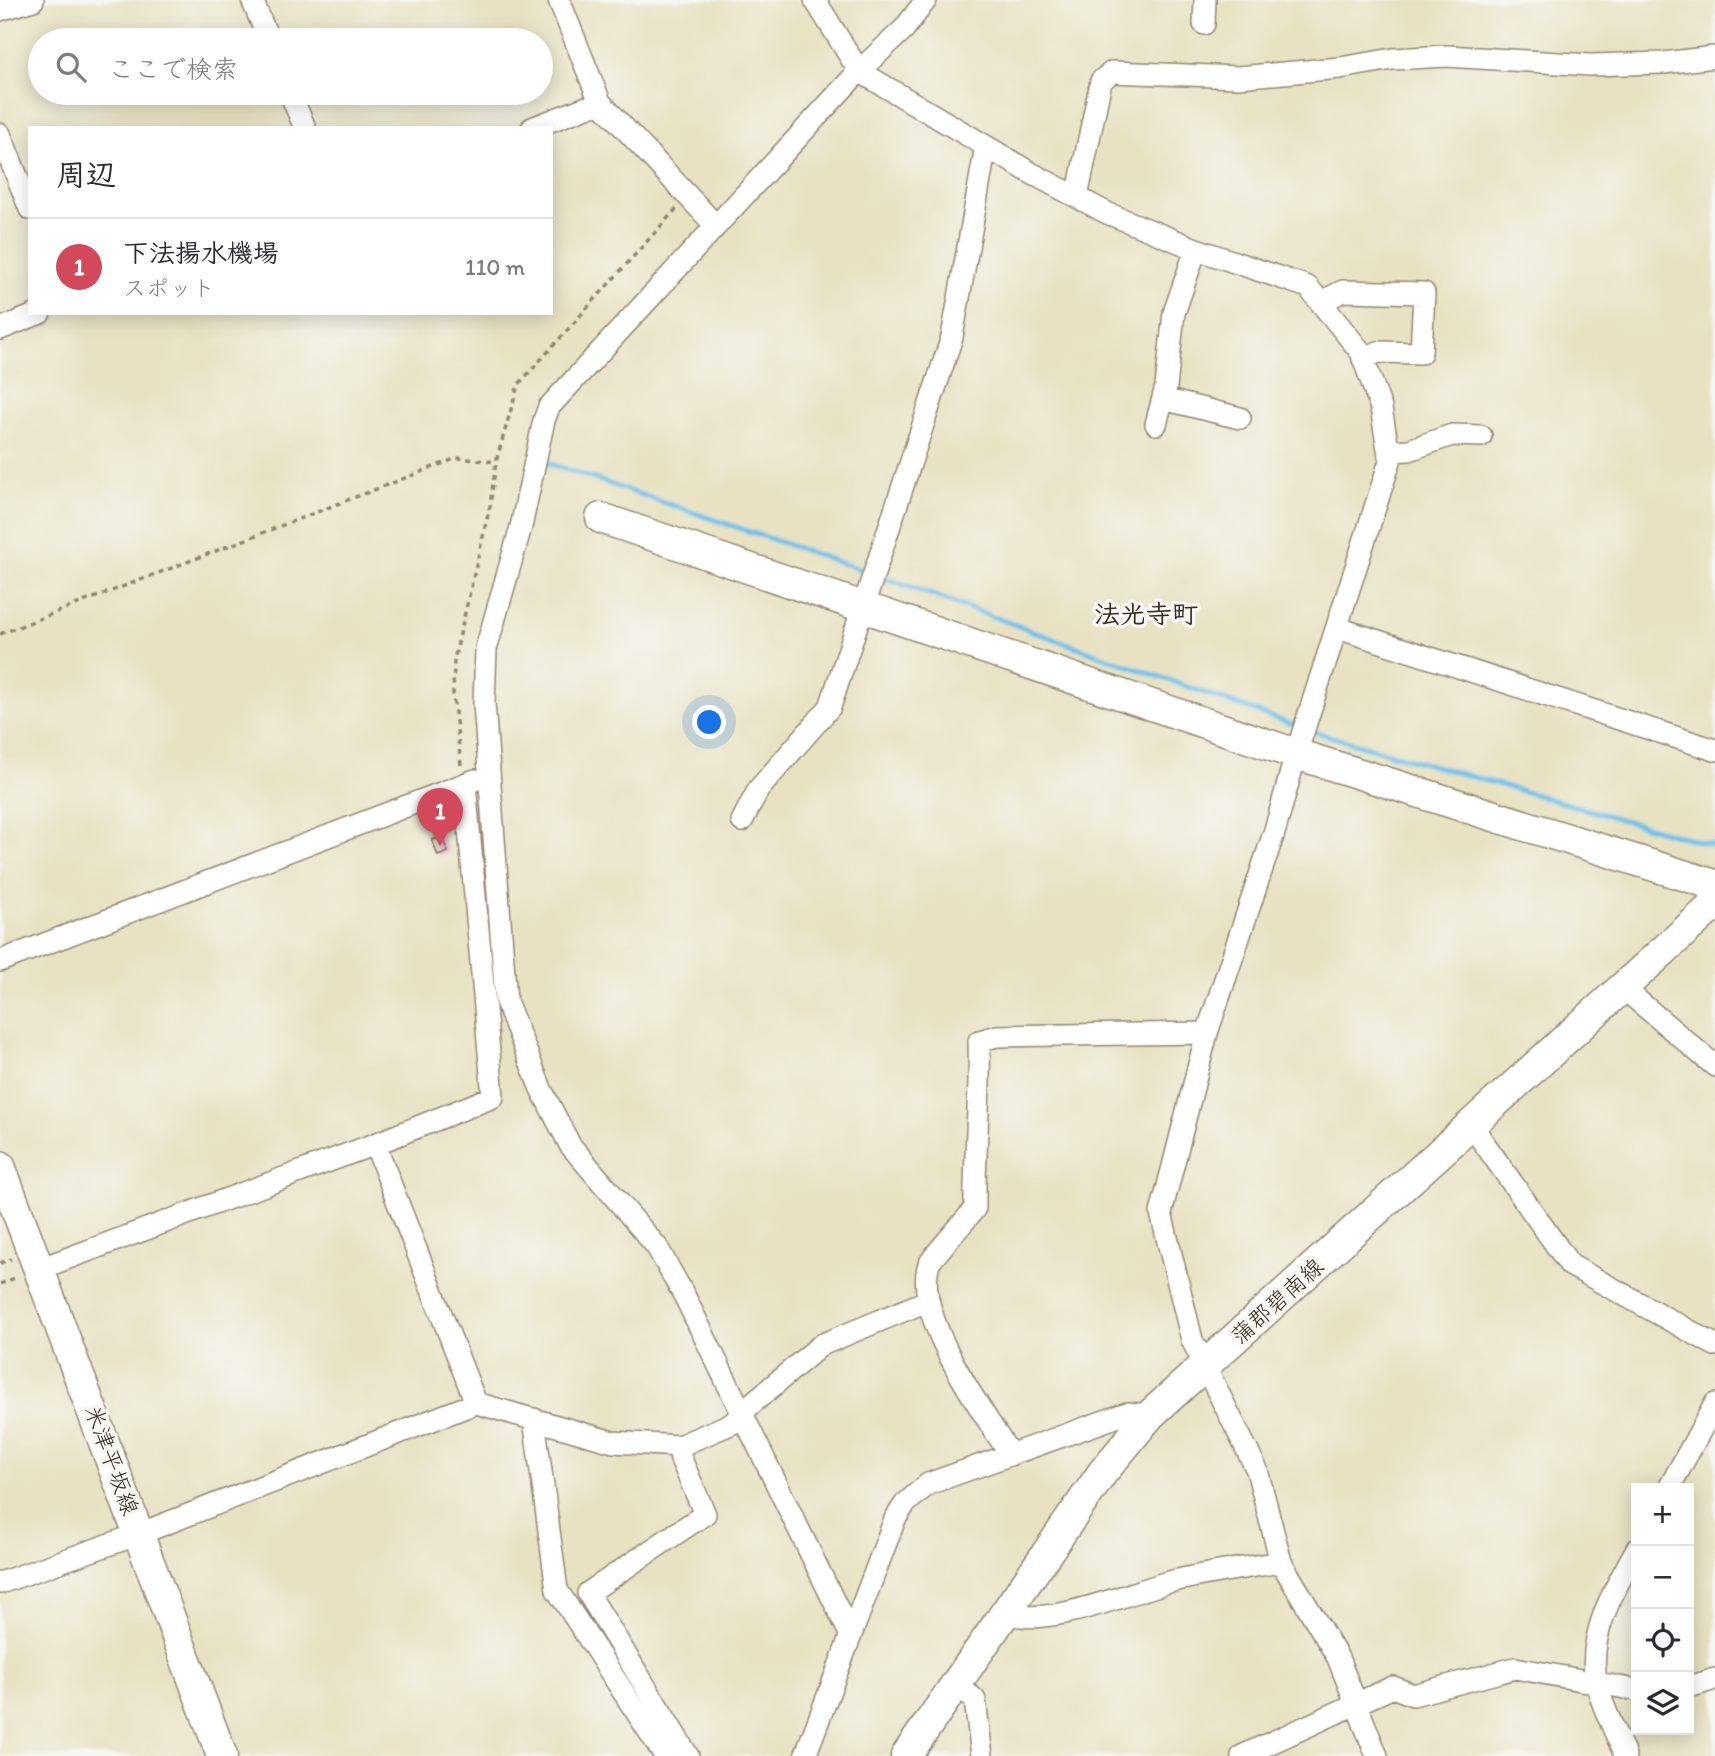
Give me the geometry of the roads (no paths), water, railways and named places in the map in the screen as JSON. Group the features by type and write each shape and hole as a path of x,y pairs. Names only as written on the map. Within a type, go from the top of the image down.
{"main road":[{"path":"601,518 1296,754 1715,885"},
{"name":"蒲郡碧南線","path":"906,1756 1103,1472 1150,1415 1715,904"},
{"name":"米津平坂線","path":"0,1166 222,1756"}],"street":[{"path":"0,10 33,0"},
{"path":"252,0 263,28"},
{"path":"559,0 600,102 716,226"},
{"path":"815,0 859,71 986,146 1077,197 1196,250 1308,287 1363,359 1381,408 1390,461 1296,754 1275,830 1207,1033 1161,1213 1192,1340 1257,1470 1281,1562 1338,1658 1377,1756"},
{"path":"850,1634 685,1297 656,1247 570,1144 541,1089 506,1001 484,703 486,649 521,527 544,421 562,393 859,71 904,29 926,0"},
{"path":"1204,24 1205,0"},
{"path":"1077,197 1101,81 1112,72 1238,77 1433,57 1590,65 1715,57"},
{"path":"537,126 600,102"},
{"path":"295,105 304,126"},
{"path":"0,134 28,204"},
{"path":"742,821 758,790 830,707 952,337 986,146"},
{"path":"1156,424 1163,399 1174,313 1196,250"},
{"path":"1321,302 1343,291 1424,293 1421,353 1378,352 1363,359"},
{"path":"0,329 35,315"},
{"path":"1163,399 1240,418"},
{"path":"1389,451 1409,450 1452,435 1480,436"},
{"path":"1338,628 1715,750"},
{"path":"0,961 490,775"},
{"path":"39,1269 375,1144 493,1097 464,784"},
{"path":"1623,988 1715,1066"},
{"path":"1009,1453 946,1345 927,1301 928,1266 975,1208 974,1150 981,1101 979,1041 996,1036 1207,1033"},
{"path":"1472,1126 1570,1265 1715,1345"},
{"path":"375,1144 476,1403"},
{"path":"0,1583 139,1534 476,1403 613,1442 679,1446 733,1423 821,1345 927,1301"},
{"path":"1673,1483 1715,1404"},
{"path":"804,1756 895,1519 905,1504 928,1484 1009,1453 1127,1413 1150,1415"},
{"path":"534,1419 557,1590 665,1756"},
{"path":"679,1446 681,1460 705,1514 587,1593 688,1756"},
{"path":"1625,1756 1595,1672 1598,1639 1607,1604 1631,1559"},
{"path":"1006,1613 1029,1617 1080,1608 1167,1583 1281,1562"},
{"path":"1242,1756 1393,1687 1413,1695 1515,1668 1631,1689"},
{"path":"1694,1685 1715,1679"},
{"path":"956,1683 975,1700 982,1756"}],"waterway":[{"path":"548,463 868,572"},
{"path":"877,575 1299,727"},
{"path":"1308,730 1711,845 1715,842"}],"place":[{"name":"下法揚水機場","path":"440,846"}],"district":[{"name":"法光寺町","path":"1146,614"}]}
